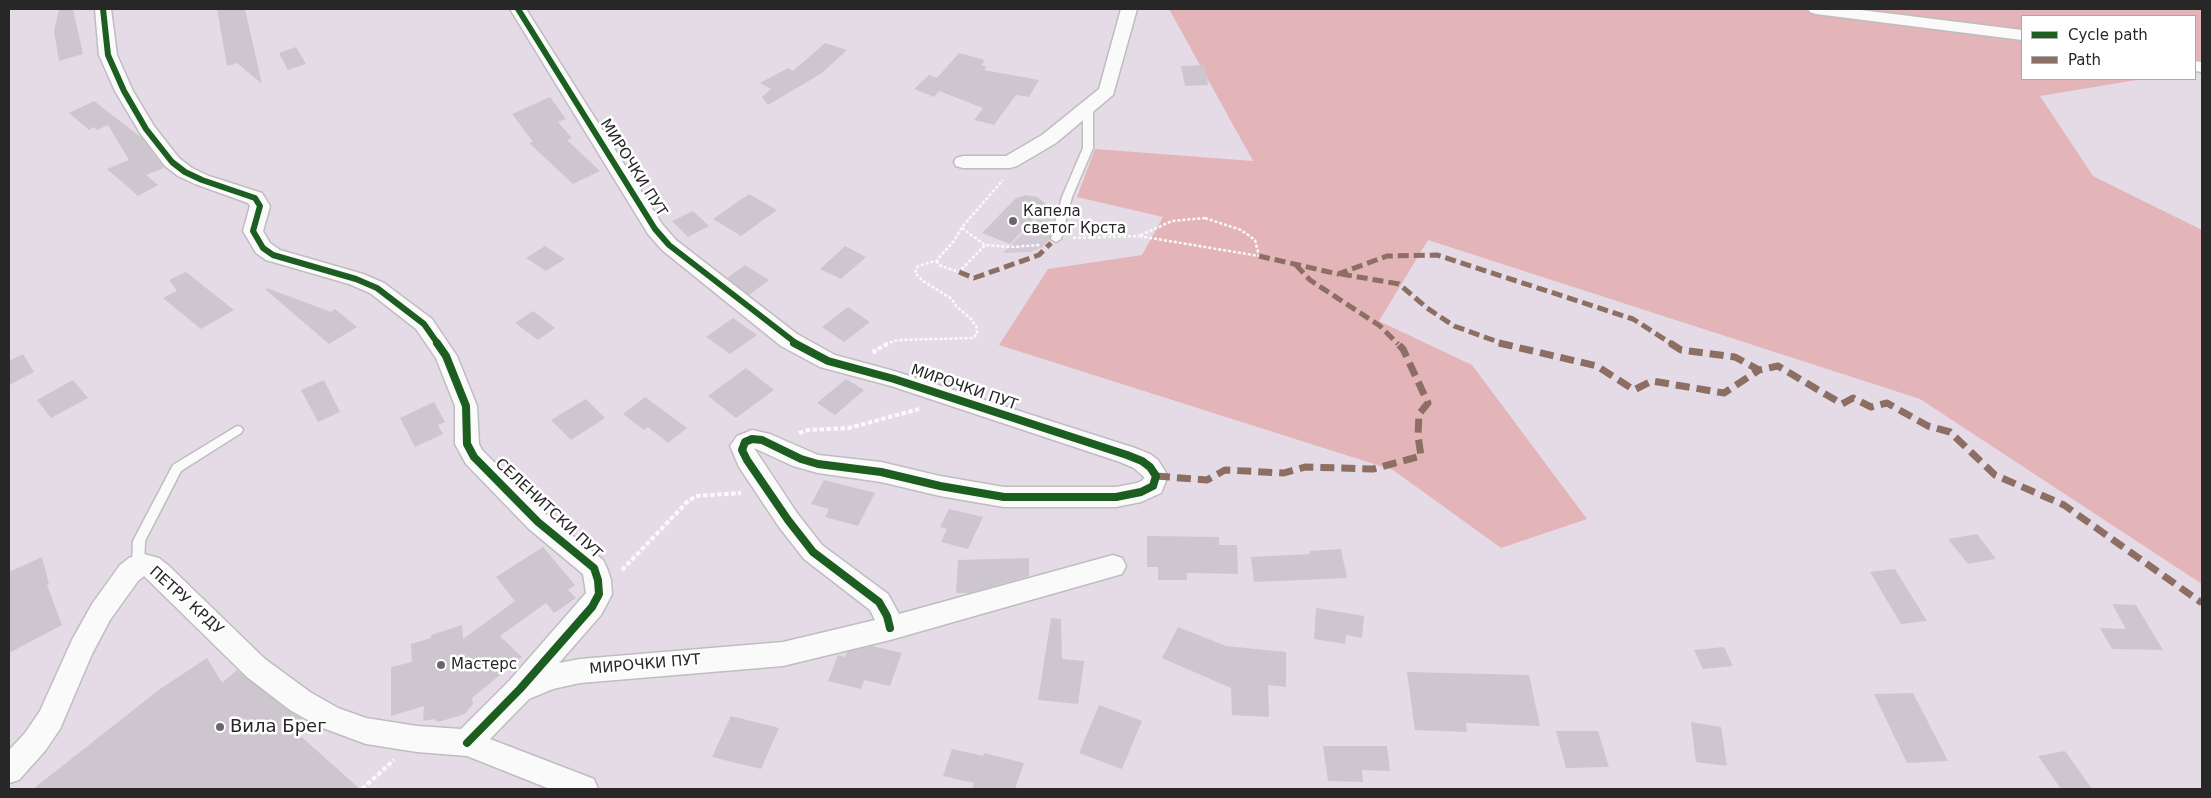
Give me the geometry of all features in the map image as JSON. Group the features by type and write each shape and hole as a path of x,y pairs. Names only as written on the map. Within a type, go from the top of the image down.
{"street":[{"name":"СЕЛЕНИТСКИ ПУТ","path":"103,9 108,55 124,91 146,129 172,162 184,172 202,180 255,198 260,206 253,231 263,248 273,256 356,279 377,288 424,324 446,356 466,406 467,444 474,457 538,522 594,568 598,580 598,594 592,608 520,689"},
{"name":"МИРОЧКИ ПУТ","path":"518,9 655,228 669,245 789,340 828,361 894,379 1025,423 1127,454 1150,467 1156,476 1153,486 1141,492 1116,497 1004,497 940,486 881,472 818,464 801,459 770,443"},
{"path":"963,162 1010,162 1049,139 1107,92 1129,9"},
{"path":"1816,9 2021,35"},
{"path":"770,443 752,439 745,442 742,446 747,460 812,552 879,602 887,616 890,628"},
{"name":"ПЕТРУ КРДУ","path":"9,770 36,742 50,720 80,648 123,580 138,566 150,566 256,668 300,701 330,718 366,731 417,739 467,743 584,789"},
{"name":"МИРОЧКИ ПУТ","path":"520,689 553,677 580,671 783,654 890,628 1112,566"},
{"path":"467,743 520,689"}],"lane":[{"path":"1056,239 1067,198 1088,148 1088,108"},
{"path":"138,566 139,541 177,468 237,430"}],"path":[{"path":"770,443 808,430 849,428 920,409 894,379 887,365 874,351 885,344 898,340 973,338 977,334 977,328 971,319 956,306 952,299 915,273 918,266 936,261 954,242 962,228 1018,162 1021,155"},
{"path":"1056,239 1139,236 1259,256 1255,240 1242,230 1205,218 1172,222 1139,236"},
{"path":"962,228 985,245 1011,247 1043,245"},
{"path":"936,261 941,266 960,272 985,245"},
{"path":"622,574 621,568 660,527 696,496 747,493 766,488"},
{"path":"363,789 417,739"}],"shaded area":[{"path":"1169,9 2202,9 2202,69 2196,70 2196,15 2021,15 2021,80 2137,80 2040,96 2093,176 2202,230 2202,584 1920,399 1428,240 1379,321 1472,365 1587,519 1501,548 1393,470 999,345 1048,269 1142,255 1163,217 1077,197 1095,149 1253,161"},
{"path":"1042,214 1050,217 1058,224 1053,235 1043,247 1030,252 1003,253"}],"building":[{"path":"59,9 73,9 83,54 59,61 54,31"},
{"path":"217,9 245,9 262,84 237,63 227,66"},
{"path":"825,43 847,50 822,73 768,105 762,97 771,89 760,83 788,68 793,71"},
{"path":"296,47 306,64 288,70 279,53"},
{"path":"959,53 985,60 981,65 987,67 984,70 1039,80 1029,97 1016,95 994,125 974,120 983,108 939,91 934,97 914,89 929,75 937,78"},
{"path":"1205,65 1208,85 1185,86 1181,66"},
{"path":"550,97 566,119 558,122 572,138 567,140 600,171 573,184 529,143 533,142 512,114"},
{"path":"94,101 142,138 164,168 146,175 158,185 138,196 107,169 129,160 108,125 97,130 94,127 89,130 69,113"},
{"path":"749,194 777,210 741,236 713,219"},
{"name":"Капела светог Крста","path":"1026,195 1037,197 1047,205 1010,244 982,233 1016,198"},
{"path":"693,211 709,226 688,237 672,221"},
{"path":"545,246 565,259 546,271 526,258"},
{"path":"845,246 866,257 841,279 820,269"},
{"path":"745,265 769,280 749,295 727,278"},
{"path":"186,272 234,310 201,329 163,298 177,291 169,280"},
{"path":"267,288 331,312 335,309 357,327 329,344 266,290"},
{"path":"848,307 870,322 844,342 822,327"},
{"path":"533,311 555,328 538,340 515,323"},
{"path":"733,318 757,335 730,354 706,337"},
{"path":"23,354 34,372 9,385 9,361"},
{"path":"746,368 774,390 736,418 708,396"},
{"path":"846,379 864,390 835,415 817,403"},
{"path":"73,380 88,398 51,418 37,400"},
{"path":"324,380 340,412 318,422 301,390"},
{"path":"645,397 687,428 668,443 648,427 644,430 623,414"},
{"path":"586,399 605,418 571,440 551,420"},
{"path":"434,402 445,422 438,425 443,434 415,447 400,418"},
{"path":"824,480 875,493 858,526 825,517 829,509 811,504"},
{"path":"949,509 983,517 968,549 941,542 947,529 940,527"},
{"path":"1977,534 1996,559 1968,564 1948,539"},
{"path":"1147,536 1219,537 1219,545 1237,545 1238,574 1187,573 1187,580 1158,580 1158,567 1147,567"},
{"path":"543,547 575,585 568,590 576,598 554,613 546,603 500,636 522,657 472,698 473,704 465,714 438,722 434,719 423,721 424,706 391,716 391,667 412,662 411,644 462,625 463,639 515,601 496,577"},
{"path":"1341,549 1347,578 1254,582 1251,557 1310,554 1309,551"},
{"path":"42,557 49,584 47,585 62,625 9,653 9,572"},
{"path":"1029,558 1029,576 970,593 956,593 958,560"},
{"path":"1895,569 1927,621 1901,624 1870,572"},
{"path":"2112,604 2136,605 2163,650 2112,649 2100,628 2126,629"},
{"path":"1316,608 1364,616 1362,638 1346,635 1345,644 1314,639"},
{"path":"1051,618 1061,619 1062,659 1084,661 1078,704 1038,700"},
{"path":"1178,627 1226,646 1286,652 1286,687 1268,685 1269,717 1232,715 1231,688 1162,658"},
{"path":"872,646 902,653 890,686 864,680 861,689 828,681 838,655 845,657 847,652"},
{"path":"1724,647 1733,666 1703,669 1694,650"},
{"name":"Вила Брег","path":"207,658 222,683 237,670 289,711 301,718 306,723 296,732 360,789 33,789 160,689"},
{"path":"1407,672 1529,675 1540,726 1466,723 1467,732 1415,730"},
{"path":"1913,693 1948,761 1907,763 1874,694"},
{"path":"1099,705 1142,721 1122,769 1079,753"},
{"path":"731,716 779,728 761,769 712,757"},
{"path":"1691,722 1721,727 1727,766 1696,762"},
{"path":"1556,731 1598,731 1609,767 1566,768"},
{"path":"1323,746 1387,746 1390,771 1362,770 1363,782 1328,781"},
{"path":"952,749 983,756 984,753 1024,763 1015,789 972,789 974,783 943,776"},
{"path":"2065,751 2092,789 2061,789 2038,756"}],"marked path":[{"path":"959,272 974,278 1039,255 1051,243"},
{"path":"1259,256 1338,274 1387,256 1437,255 1633,319 1681,350 1735,357 1759,370 1778,366 1842,404 1853,398 1871,407 1887,403 1928,426 1950,432 1995,475 2064,505 2202,603"},
{"path":"1156,476 1207,480 1225,470 1284,473 1305,467 1373,469 1421,456 1418,436 1419,414 1428,403 1403,349 1380,326 1310,280 1296,265"},
{"path":"1341,274 1399,284 1427,308 1454,326 1491,341 1597,366 1634,390 1652,381 1724,393 1759,370"}],"cycle path":[{"path":"103,9 108,55 124,91 146,129 172,162 185,172 202,180 255,198 260,206 253,231 263,248 273,255 356,279 377,288 424,324 446,356 466,406 467,444 474,457 538,522 594,568 598,580 599,594 592,607 520,689 467,743"},
{"path":"518,9 655,229 669,245 789,340 828,361 894,379 1127,455 1142,461 1150,467 1156,476 1153,486 1141,492 1116,497 1004,497 940,486 881,472 818,464 801,459 762,440 752,439 745,442 742,450 747,460 788,520 813,552 879,602 887,616 890,628"}],"place":[{"name":"Капела светог Крста","path":"1013,221"},
{"name":"Мастерс","path":"441,665"},
{"name":"Вила Брег","path":"220,727"}]}
